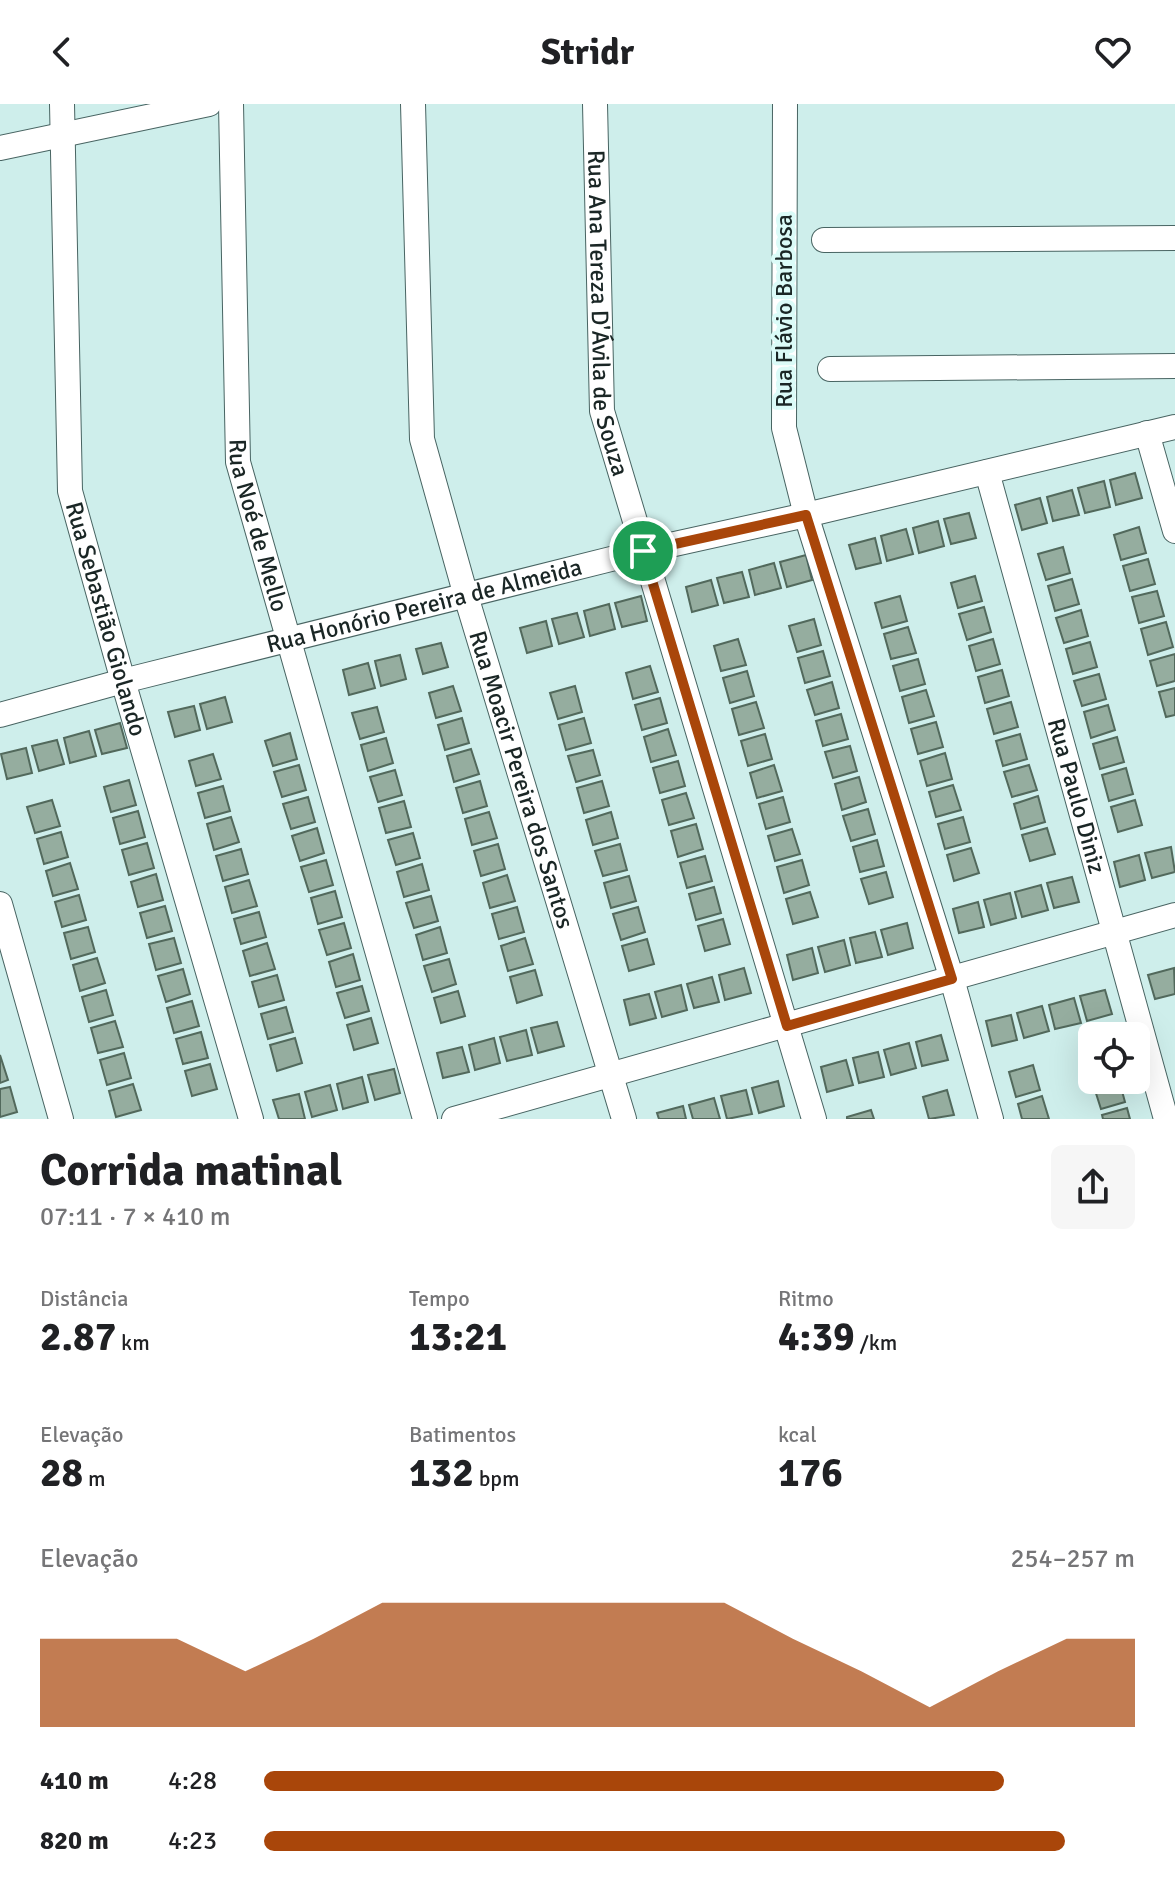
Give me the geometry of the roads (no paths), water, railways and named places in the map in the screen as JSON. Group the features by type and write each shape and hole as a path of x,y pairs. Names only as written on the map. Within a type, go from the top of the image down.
{"street":[{"name":"Rua Sebastião Giolando","path":"62,104 70,491 251,1119"},
{"path":"0,148 209,104"},
{"name":"Rua Noé de Mello","path":"231,104 238,462 425,1119"},
{"name":"Rua Moacir Pereira dos Santos","path":"413,104 422,439 466,596 624,1119"},
{"name":"Rua Ana Tereza D'Ávila de Souza","path":"595,104 602,411 814,1119"},
{"name":"Rua Flávio Barbosa","path":"785,104 784,428 806,515 952,979 991,1119"},
{"path":"824,240 1175,238"},
{"path":"830,369 1175,366"},
{"name":"Rua Honório Pereira de Almeida","path":"0,715 123,681 643,551 1175,427"},
{"path":"1147,433 1175,531"},
{"name":"Rua Paulo Diniz","path":"987,472 1166,1119"},
{"path":"0,904 61,1119"},
{"path":"454,1119 1175,915"}]}
